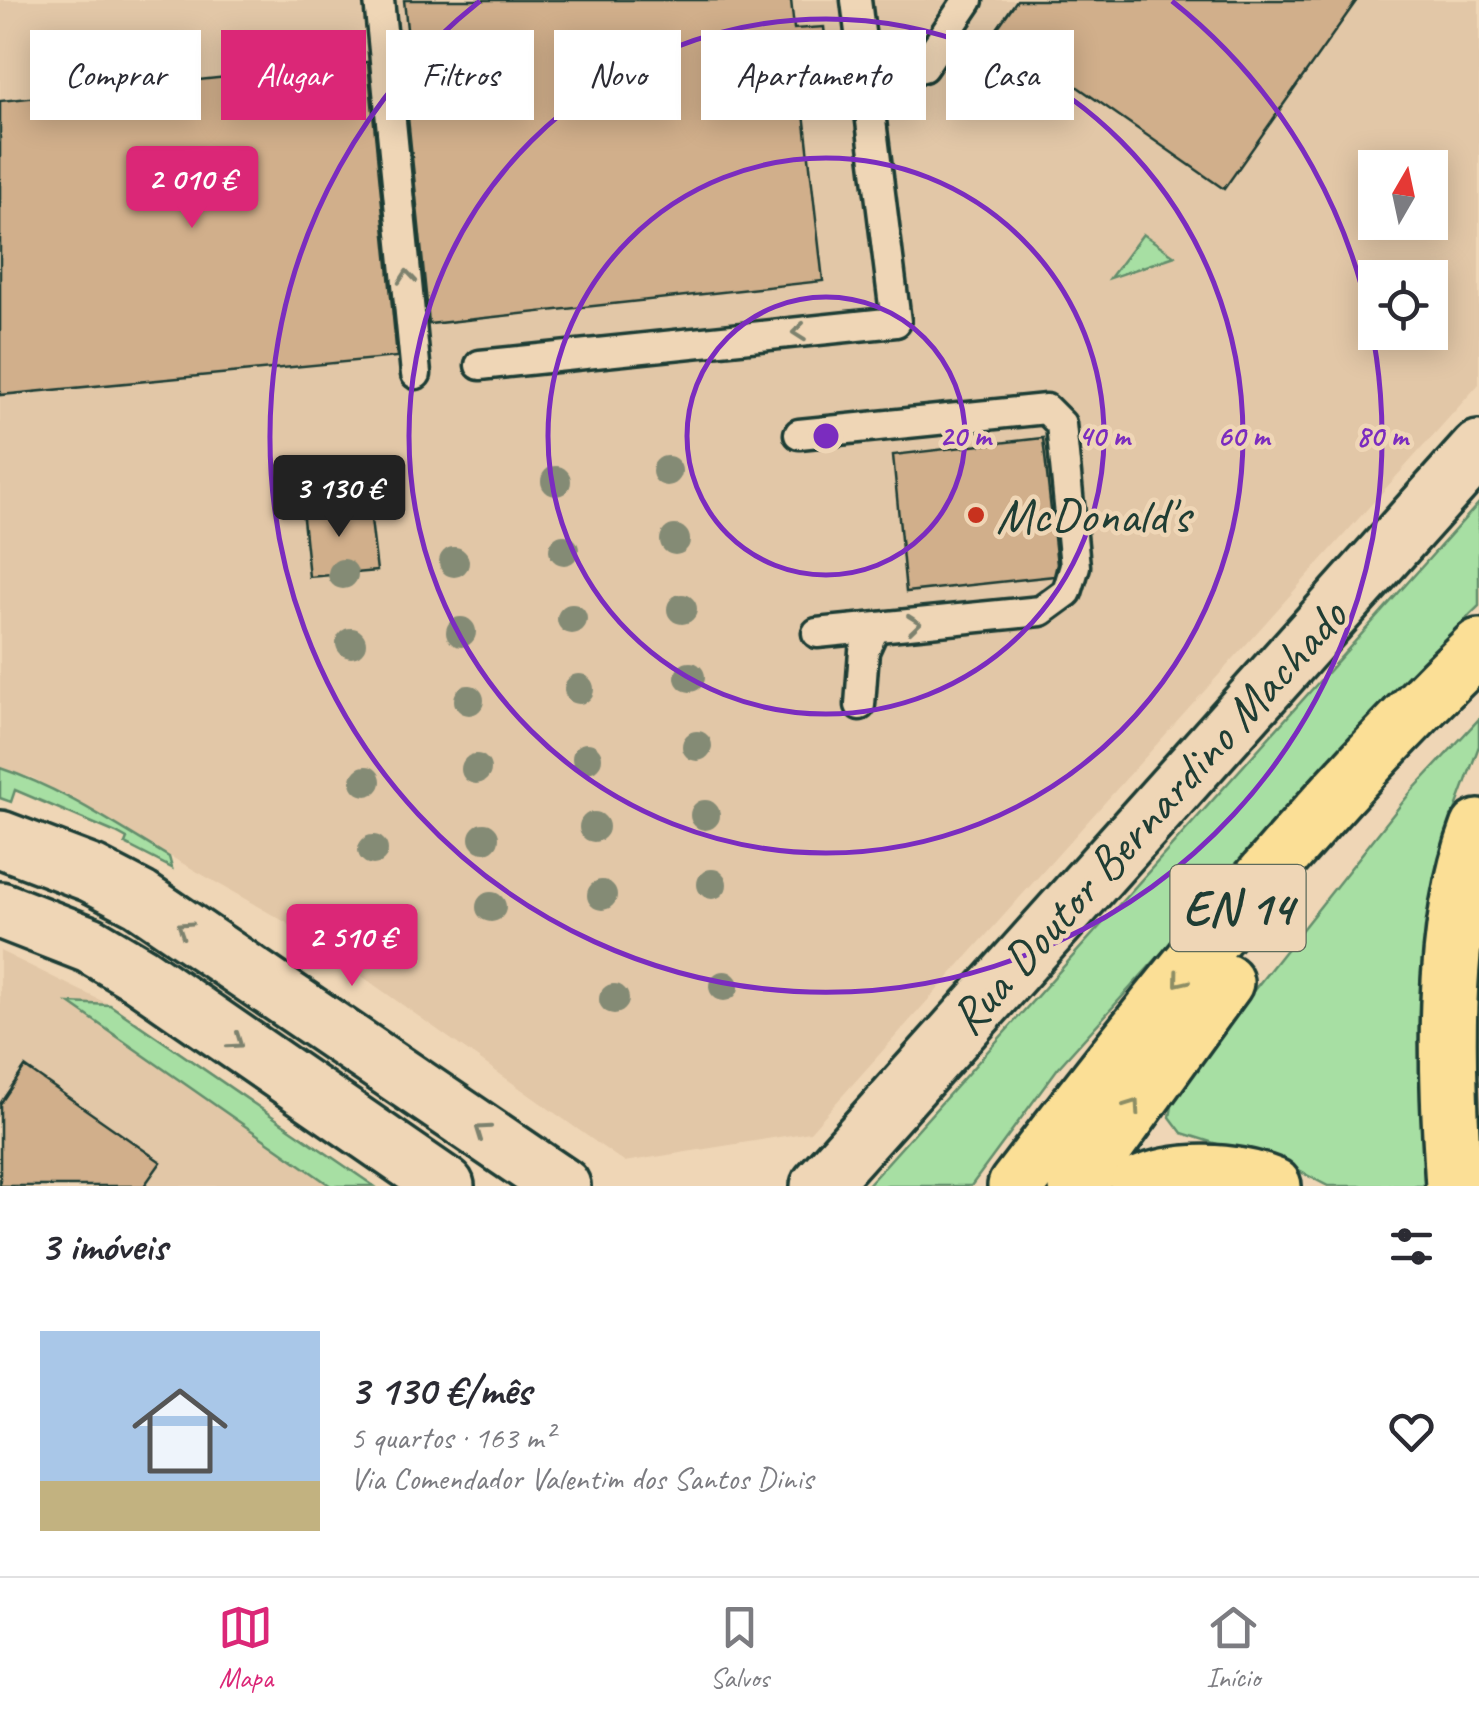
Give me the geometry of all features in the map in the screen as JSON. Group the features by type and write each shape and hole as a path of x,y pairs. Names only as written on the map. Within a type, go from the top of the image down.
{"main road":[{"name":"Rua Doutor Bernardino Machado","path":"819,1186 1479,449"},
{"name":"EN 14","path":"1016,1186 1267,873 1387,736 1479,648"},
{"name":"EN 14","path":"1077,1186 1181,1038 1309,874 1440,719 1479,680"},
{"path":"1454,1186 1450,975 1469,855 1479,828"},
{"path":"0,839 92,874 140,898 562,1186"},
{"path":"0,910 90,946 139,974 446,1186"},
{"path":"1138,1186 1158,1177 1214,1174 1273,1186"}],"lane":[{"path":"379,0 416,374"},
{"path":"856,0 861,30"},
{"path":"926,63 968,0"},
{"path":"480,365 896,322 874,120"},
{"path":"798,434 1020,408 1046,409 1061,424 1076,566 1066,592 1040,611 817,632"},
{"path":"860,705 864,651 874,629"}],"shaded area":[{"path":"0,0 1479,0 1479,384 810,1132 624,1162 287,923 33,778 0,768"},
{"path":"0,951 110,1005 374,1186 0,1186"}],"green space":[{"path":"1143,234 1175,256 1110,278"},
{"path":"1479,503 1479,606 1433,651 1058,1068 971,1186 867,1186"},
{"path":"1479,719 1479,746 1454,813 1436,889 1429,1186 1328,1186 1293,1168 1182,1133 1170,1117 1175,1090 1410,793"},
{"path":"0,768 66,796 169,857 172,868 125,844 127,839 116,833 15,790 11,802 0,798"},
{"path":"69,1003 110,1005 374,1186 331,1186"}],"building":[{"path":"404,0 791,0 794,29 824,30 701,30 701,120 805,120 823,281 429,324 408,120 534,120 534,30 407,30"},
{"path":"1017,0 1357,0 1224,189 1074,84 1074,30 996,30"},
{"path":"366,62 397,357 0,395 0,101 30,98 30,120 201,120 201,80 221,78 221,120 366,120"},
{"name":"McDonald's","path":"1043,438 1057,564 1054,576 906,592 893,455"},
{"path":"369,502 377,571 309,577 302,509"},
{"path":"25,1067 161,1162 144,1186 0,1186 0,1104"}],"place":[{"name":"McDonald's","path":"976,515"}]}
